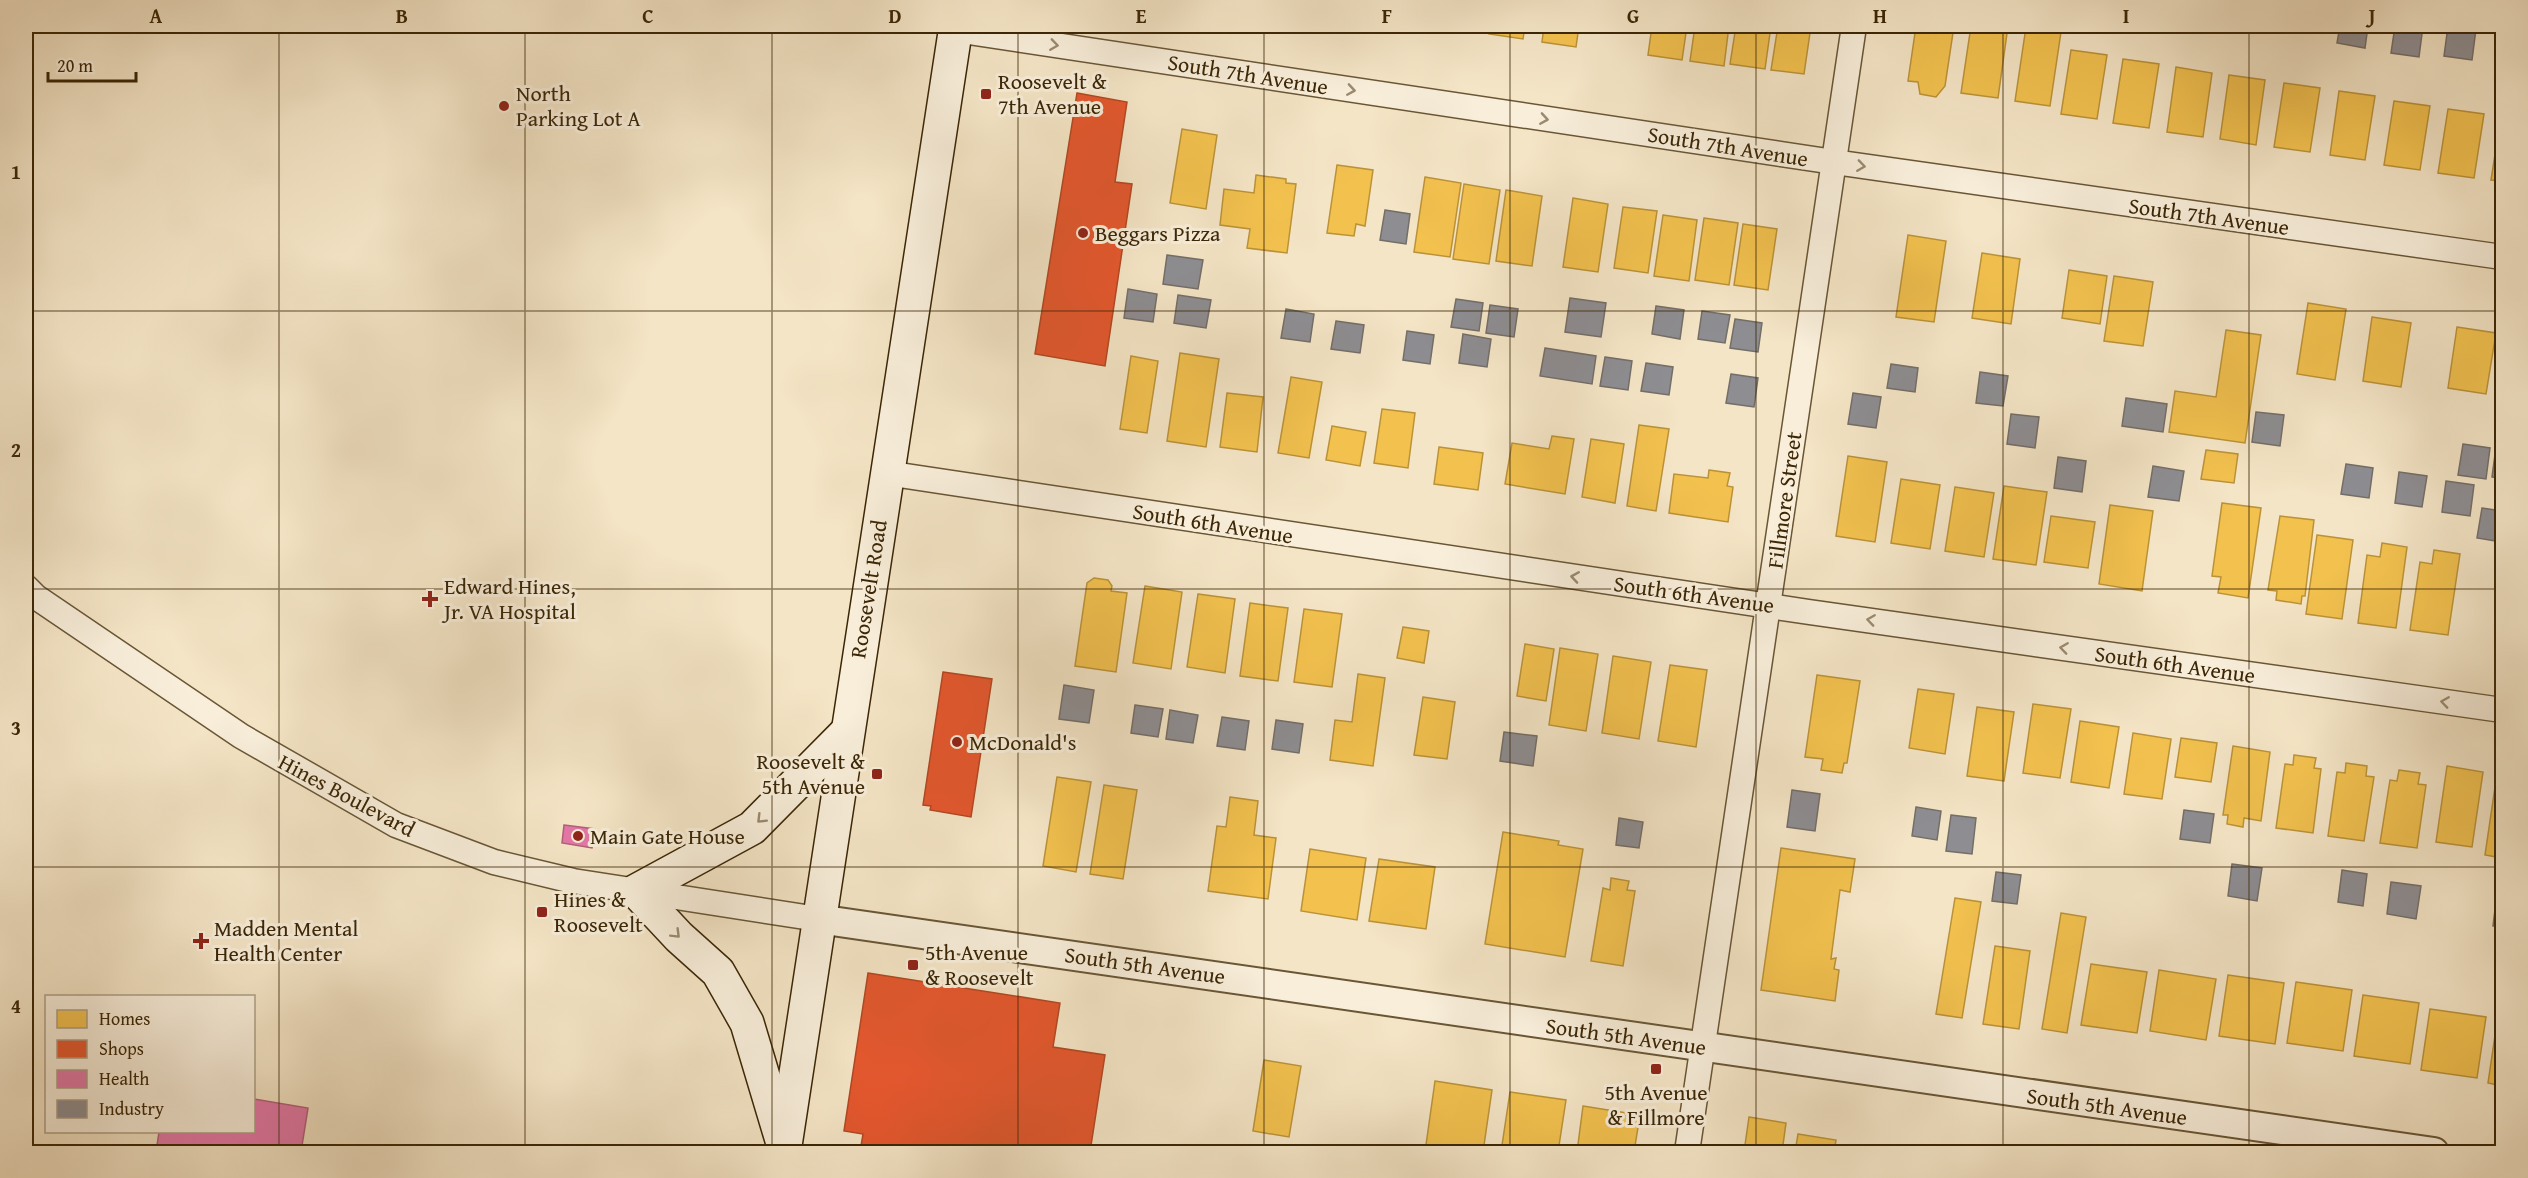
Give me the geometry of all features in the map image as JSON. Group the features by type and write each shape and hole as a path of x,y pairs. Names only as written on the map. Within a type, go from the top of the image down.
{"main road":[{"name":"Roosevelt Road","path":"784,1151 955,28"},
{"path":"784,1151 747,1023 718,972 679,937 636,891 752,828 846,733"}],"street":[{"name":"Fillmore Street","path":"1687,1152 1854,26"},
{"name":"South 7th Avenue","path":"955,28 1834,162 2502,257"},
{"name":"South 6th Avenue","path":"886,473 1768,606 2502,710"},
{"name":"Hines Boulevard","path":"26,587 36,597 241,736 396,825 494,862 573,881 819,919"},
{"name":"South 5th Avenue","path":"819,919 2434,1152"}],"building: Homes":[{"path":"1446,26 1481,26 1480,31"},
{"path":"1491,26 1525,26 1523,39 1489,34"},
{"path":"1544,26 1579,26 1576,47 1542,42"},
{"path":"1652,26 1687,26 1682,60 1648,55"},
{"path":"1695,26 1729,26 1724,66 1690,61"},
{"path":"1736,26 1771,26 1765,69 1730,64"},
{"path":"1778,26 1811,26 1804,74 1771,70"},
{"path":"1916,26 1954,26 1945,86 1936,97 1920,94 1918,82 1908,81"},
{"path":"1971,26 2008,26 1998,98 1961,93"},
{"path":"2026,27 2061,32 2050,106 2015,101"},
{"path":"2071,50 2107,55 2097,119 2061,114"},
{"path":"2123,59 2159,64 2149,128 2113,123"},
{"path":"2176,67 2212,73 2203,137 2167,132"},
{"path":"2229,75 2265,80 2256,145 2220,139"},
{"path":"2284,83 2320,88 2310,152 2274,147"},
{"path":"2339,91 2375,96 2365,160 2330,155"},
{"path":"2394,101 2430,106 2420,170 2384,165"},
{"path":"2448,109 2484,114 2474,178 2438,173"},
{"path":"2502,116 2502,181 2491,180"},
{"path":"1182,129 1217,135 1206,209 1170,203"},
{"path":"1337,165 1373,170 1365,226 1356,224 1354,236 1327,233"},
{"path":"1256,175 1286,179 1286,183 1296,184 1287,253 1247,248 1250,229 1220,225 1224,189 1254,193"},
{"path":"1425,177 1461,183 1450,257 1414,252"},
{"path":"1464,184 1500,190 1489,264 1453,259"},
{"path":"1506,190 1542,196 1532,266 1496,261"},
{"path":"1573,198 1608,204 1598,272 1563,267"},
{"path":"1623,207 1657,211 1648,273 1614,268"},
{"path":"1663,215 1697,220 1689,281 1654,276"},
{"path":"1704,218 1738,223 1729,285 1695,280"},
{"path":"1743,224 1777,229 1768,290 1734,285"},
{"path":"1908,235 1946,241 1934,322 1896,317"},
{"path":"1982,253 2020,259 2011,324 1972,318"},
{"path":"2069,270 2107,276 2100,324 2062,318"},
{"path":"2114,276 2153,282 2143,346 2104,341"},
{"path":"2308,303 2346,309 2335,380 2297,374"},
{"path":"2372,317 2411,323 2401,387 2363,381"},
{"path":"2457,327 2496,333 2486,394 2448,388"},
{"path":"2226,330 2261,335 2245,443 2169,432 2175,391 2216,397"},
{"path":"1180,353 1219,359 1206,447 1167,441"},
{"path":"1131,356 1158,361 1147,433 1120,429"},
{"path":"1291,377 1322,382 1309,458 1278,453"},
{"path":"1227,393 1263,397 1257,452 1220,447"},
{"path":"1382,409 1415,413 1408,468 1374,463"},
{"path":"1639,425 1669,429 1656,511 1627,506"},
{"path":"1332,426 1366,432 1360,466 1326,460"},
{"path":"1552,436 1574,439 1565,494 1505,484 1512,443 1549,449"},
{"path":"1591,439 1624,444 1615,503 1582,497"},
{"path":"1439,447 1483,453 1478,490 1434,484"},
{"path":"2206,450 2238,454 2234,483 2201,479"},
{"path":"1848,456 1887,462 1875,542 1836,536"},
{"path":"1709,470 1730,473 1727,486 1733,487 1728,522 1669,513 1674,474 1708,478"},
{"path":"1901,479 1940,485 1930,549 1891,543"},
{"path":"2004,486 2047,492 2036,565 1993,559"},
{"path":"1955,487 1994,493 1984,557 1945,551"},
{"path":"2222,503 2261,508 2248,598 2218,593 2221,577 2212,576"},
{"path":"2110,505 2153,511 2142,591 2099,584"},
{"path":"2051,516 2095,522 2088,568 2044,562"},
{"path":"2280,516 2314,520 2305,596 2302,596 2301,604 2276,600 2277,591 2268,590"},
{"path":"2317,535 2353,540 2342,619 2306,614"},
{"path":"2382,543 2407,547 2396,628 2358,623 2367,555 2380,557"},
{"path":"2434,550 2460,554 2448,635 2410,630 2420,562 2432,564"},
{"path":"1094,578 1108,580 1112,586 1111,591 1127,593 1116,672 1075,666 1087,583"},
{"path":"2502,581 2502,611 2498,611"},
{"path":"1145,586 1182,592 1171,669 1133,663"},
{"path":"1198,594 1235,599 1225,673 1187,667"},
{"path":"1250,603 1288,608 1278,681 1240,676"},
{"path":"1304,609 1342,614 1332,687 1294,682"},
{"path":"1403,627 1429,631 1424,663 1397,658"},
{"path":"1525,644 1554,649 1546,701 1517,696"},
{"path":"1560,648 1598,654 1586,731 1549,725"},
{"path":"1613,656 1651,662 1639,739 1602,733"},
{"path":"1670,665 1707,670 1696,747 1658,741"},
{"path":"1358,674 1385,678 1373,766 1330,760 1335,720 1352,722"},
{"path":"1817,675 1860,681 1847,763 1844,763 1842,773 1821,770 1823,759 1805,757"},
{"path":"1918,689 1954,694 1945,754 1909,748"},
{"path":"1423,697 1455,702 1447,759 1414,755"},
{"path":"2033,704 2071,709 2060,778 2023,773"},
{"path":"1977,707 2014,712 2004,781 1967,776"},
{"path":"2080,721 2119,727 2109,788 2071,782"},
{"path":"2133,733 2171,739 2162,799 2124,794"},
{"path":"2181,738 2217,743 2211,782 2175,777"},
{"path":"2233,746 2270,752 2261,821 2244,818 2243,827 2227,824 2228,815 2223,815"},
{"path":"2294,755 2316,758 2314,768 2321,769 2313,833 2276,828 2285,764 2293,765"},
{"path":"2346,763 2367,766 2366,776 2374,777 2364,841 2328,836 2337,772 2345,773"},
{"path":"2447,766 2483,772 2472,847 2436,842"},
{"path":"2399,770 2420,773 2418,784 2426,785 2417,848 2380,843 2390,780 2397,781"},
{"path":"1057,777 1091,782 1076,872 1043,866"},
{"path":"1104,785 1137,790 1123,879 1090,874"},
{"path":"2495,787 2502,788 2502,858 2485,855"},
{"path":"1230,797 1258,801 1254,835 1276,838 1268,899 1208,891 1217,826 1226,827"},
{"path":"1503,832 1559,841 1558,845 1583,849 1565,957 1485,944"},
{"path":"1781,848 1855,859 1850,892 1840,890 1831,959 1836,958 1834,969 1839,970 1835,1001 1761,990"},
{"path":"1310,849 1366,858 1357,920 1301,911"},
{"path":"1379,859 1435,867 1426,929 1369,921"},
{"path":"1611,878 1629,881 1627,890 1635,891 1623,966 1591,961 1603,888 1610,890"},
{"path":"1955,898 1981,902 1962,1018 1936,1014"},
{"path":"2061,913 2086,917 2067,1033 2042,1029"},
{"path":"1995,946 2030,951 2019,1029 1983,1024"},
{"path":"2091,964 2147,972 2137,1033 2081,1025"},
{"path":"2159,970 2216,979 2206,1040 2150,1031"},
{"path":"2228,975 2284,983 2275,1044 2219,1036"},
{"path":"2296,982 2352,990 2343,1051 2287,1043"},
{"path":"2363,995 2419,1003 2410,1064 2354,1056"},
{"path":"2430,1009 2486,1017 2477,1078 2421,1070"},
{"path":"2497,1022 2502,1023 2502,1086 2488,1083"},
{"path":"1264,1060 1301,1066 1289,1137 1253,1131"},
{"path":"1435,1081 1492,1090 1483,1152 1425,1152"},
{"path":"1510,1092 1566,1100 1558,1152 1501,1152"},
{"path":"1583,1106 1640,1115 1634,1152 1577,1152"},
{"path":"1749,1117 1786,1123 1782,1152 1744,1152"},
{"path":"1798,1134 1836,1140 1834,1152 1795,1152"},
{"path":"1859,1145 1894,1150 1893,1152 1858,1152"}],"building: Shops":[{"path":"1077,93 1127,102 1115,182 1132,184 1105,366 1035,354"},
{"name":"McDonald's","path":"943,672 992,679 971,817 930,810 931,806 923,805"},
{"path":"868,973 1060,1003 1053,1047 1105,1055 1090,1152 860,1152 863,1134 844,1131"}],"building: Health":[{"name":"Main Gate House","path":"564,825 595,829 592,848 562,843"},
{"path":"255,1099 308,1108 301,1152 156,1152 159,1133 255,1133"}],"building: Industry":[{"path":"2258,26 2277,26 2276,33 2257,30"},
{"path":"2285,26 2303,26 2302,32 2285,30"},
{"path":"2340,26 2368,26 2365,48 2337,43"},
{"path":"2395,26 2423,26 2419,57 2391,53"},
{"path":"2448,26 2476,29 2472,60 2444,56"},
{"path":"1385,210 1410,214 1406,244 1380,240"},
{"path":"1167,255 1203,260 1198,289 1163,284"},
{"path":"1128,289 1157,294 1153,322 1124,318"},
{"path":"1178,295 1211,300 1206,328 1174,323"},
{"path":"1570,298 1606,303 1601,337 1565,332"},
{"path":"1456,299 1483,303 1479,331 1451,327"},
{"path":"1490,305 1518,309 1514,337 1486,333"},
{"path":"1656,306 1684,310 1680,339 1652,334"},
{"path":"1286,309 1314,314 1310,342 1281,338"},
{"path":"1702,311 1730,315 1725,343 1698,339"},
{"path":"1735,319 1762,323 1758,352 1730,348"},
{"path":"1336,321 1364,325 1360,353 1331,349"},
{"path":"1407,331 1434,335 1430,364 1403,360"},
{"path":"1463,334 1491,339 1487,367 1459,363"},
{"path":"1545,348 1596,356 1592,384 1540,376"},
{"path":"1605,357 1632,361 1628,390 1600,386"},
{"path":"1646,363 1673,367 1669,395 1641,391"},
{"path":"1891,364 1918,368 1915,392 1887,388"},
{"path":"1980,372 2008,376 2003,406 1976,403"},
{"path":"1731,374 1758,378 1754,407 1726,403"},
{"path":"1853,393 1881,397 1876,428 1848,424"},
{"path":"2126,398 2167,404 2163,432 2122,426"},
{"path":"2256,412 2284,415 2280,446 2252,442"},
{"path":"2011,414 2039,417 2035,448 2007,444"},
{"path":"2463,444 2490,448 2486,479 2458,475"},
{"path":"2496,447 2502,447 2502,479 2492,477"},
{"path":"2058,457 2086,461 2082,492 2054,488"},
{"path":"2346,464 2373,468 2369,498 2341,494"},
{"path":"2153,466 2184,471 2179,501 2148,497"},
{"path":"2399,472 2427,476 2422,507 2395,503"},
{"path":"2446,481 2474,485 2470,516 2442,512"},
{"path":"2482,508 2502,511 2502,542 2477,538"},
{"path":"1064,685 1094,690 1089,723 1059,719"},
{"path":"1135,705 1163,709 1158,737 1131,733"},
{"path":"1170,710 1198,715 1193,743 1166,739"},
{"path":"1222,717 1249,721 1245,750 1217,746"},
{"path":"1276,720 1303,724 1299,753 1272,749"},
{"path":"1504,732 1537,736 1533,766 1500,761"},
{"path":"1792,790 1820,794 1815,831 1787,827"},
{"path":"1916,807 1941,811 1937,840 1912,836"},
{"path":"2184,810 2214,814 2210,843 2180,839"},
{"path":"1951,815 1976,818 1972,854 1946,851"},
{"path":"1619,818 1643,822 1639,848 1616,845"},
{"path":"2232,864 2262,868 2257,901 2228,896"},
{"path":"2342,870 2367,874 2363,906 2338,902"},
{"path":"1996,872 2021,875 2017,904 1992,901"},
{"path":"2391,882 2421,886 2416,919 2387,914"},
{"path":"2497,894 2502,894 2502,928 2493,926"}],"place":[{"name":"Roosevelt & 7th Avenue","path":"986,94"},
{"name":"North Parking Lot A","path":"504,106"},
{"name":"Beggars Pizza","path":"1083,233"},
{"name":"Edward Hines, Jr. VA Hospital","path":"430,599"},
{"name":"McDonald's","path":"957,742"},
{"name":"Roosevelt & 5th Avenue","path":"877,774"},
{"name":"Main Gate House","path":"578,836"},
{"name":"Hines & Roosevelt","path":"542,912"},
{"name":"Madden Mental Health Center","path":"201,941"},
{"name":"5th Avenue & Roosevelt","path":"913,965"},
{"name":"5th Avenue & Fillmore","path":"1656,1069"}]}
